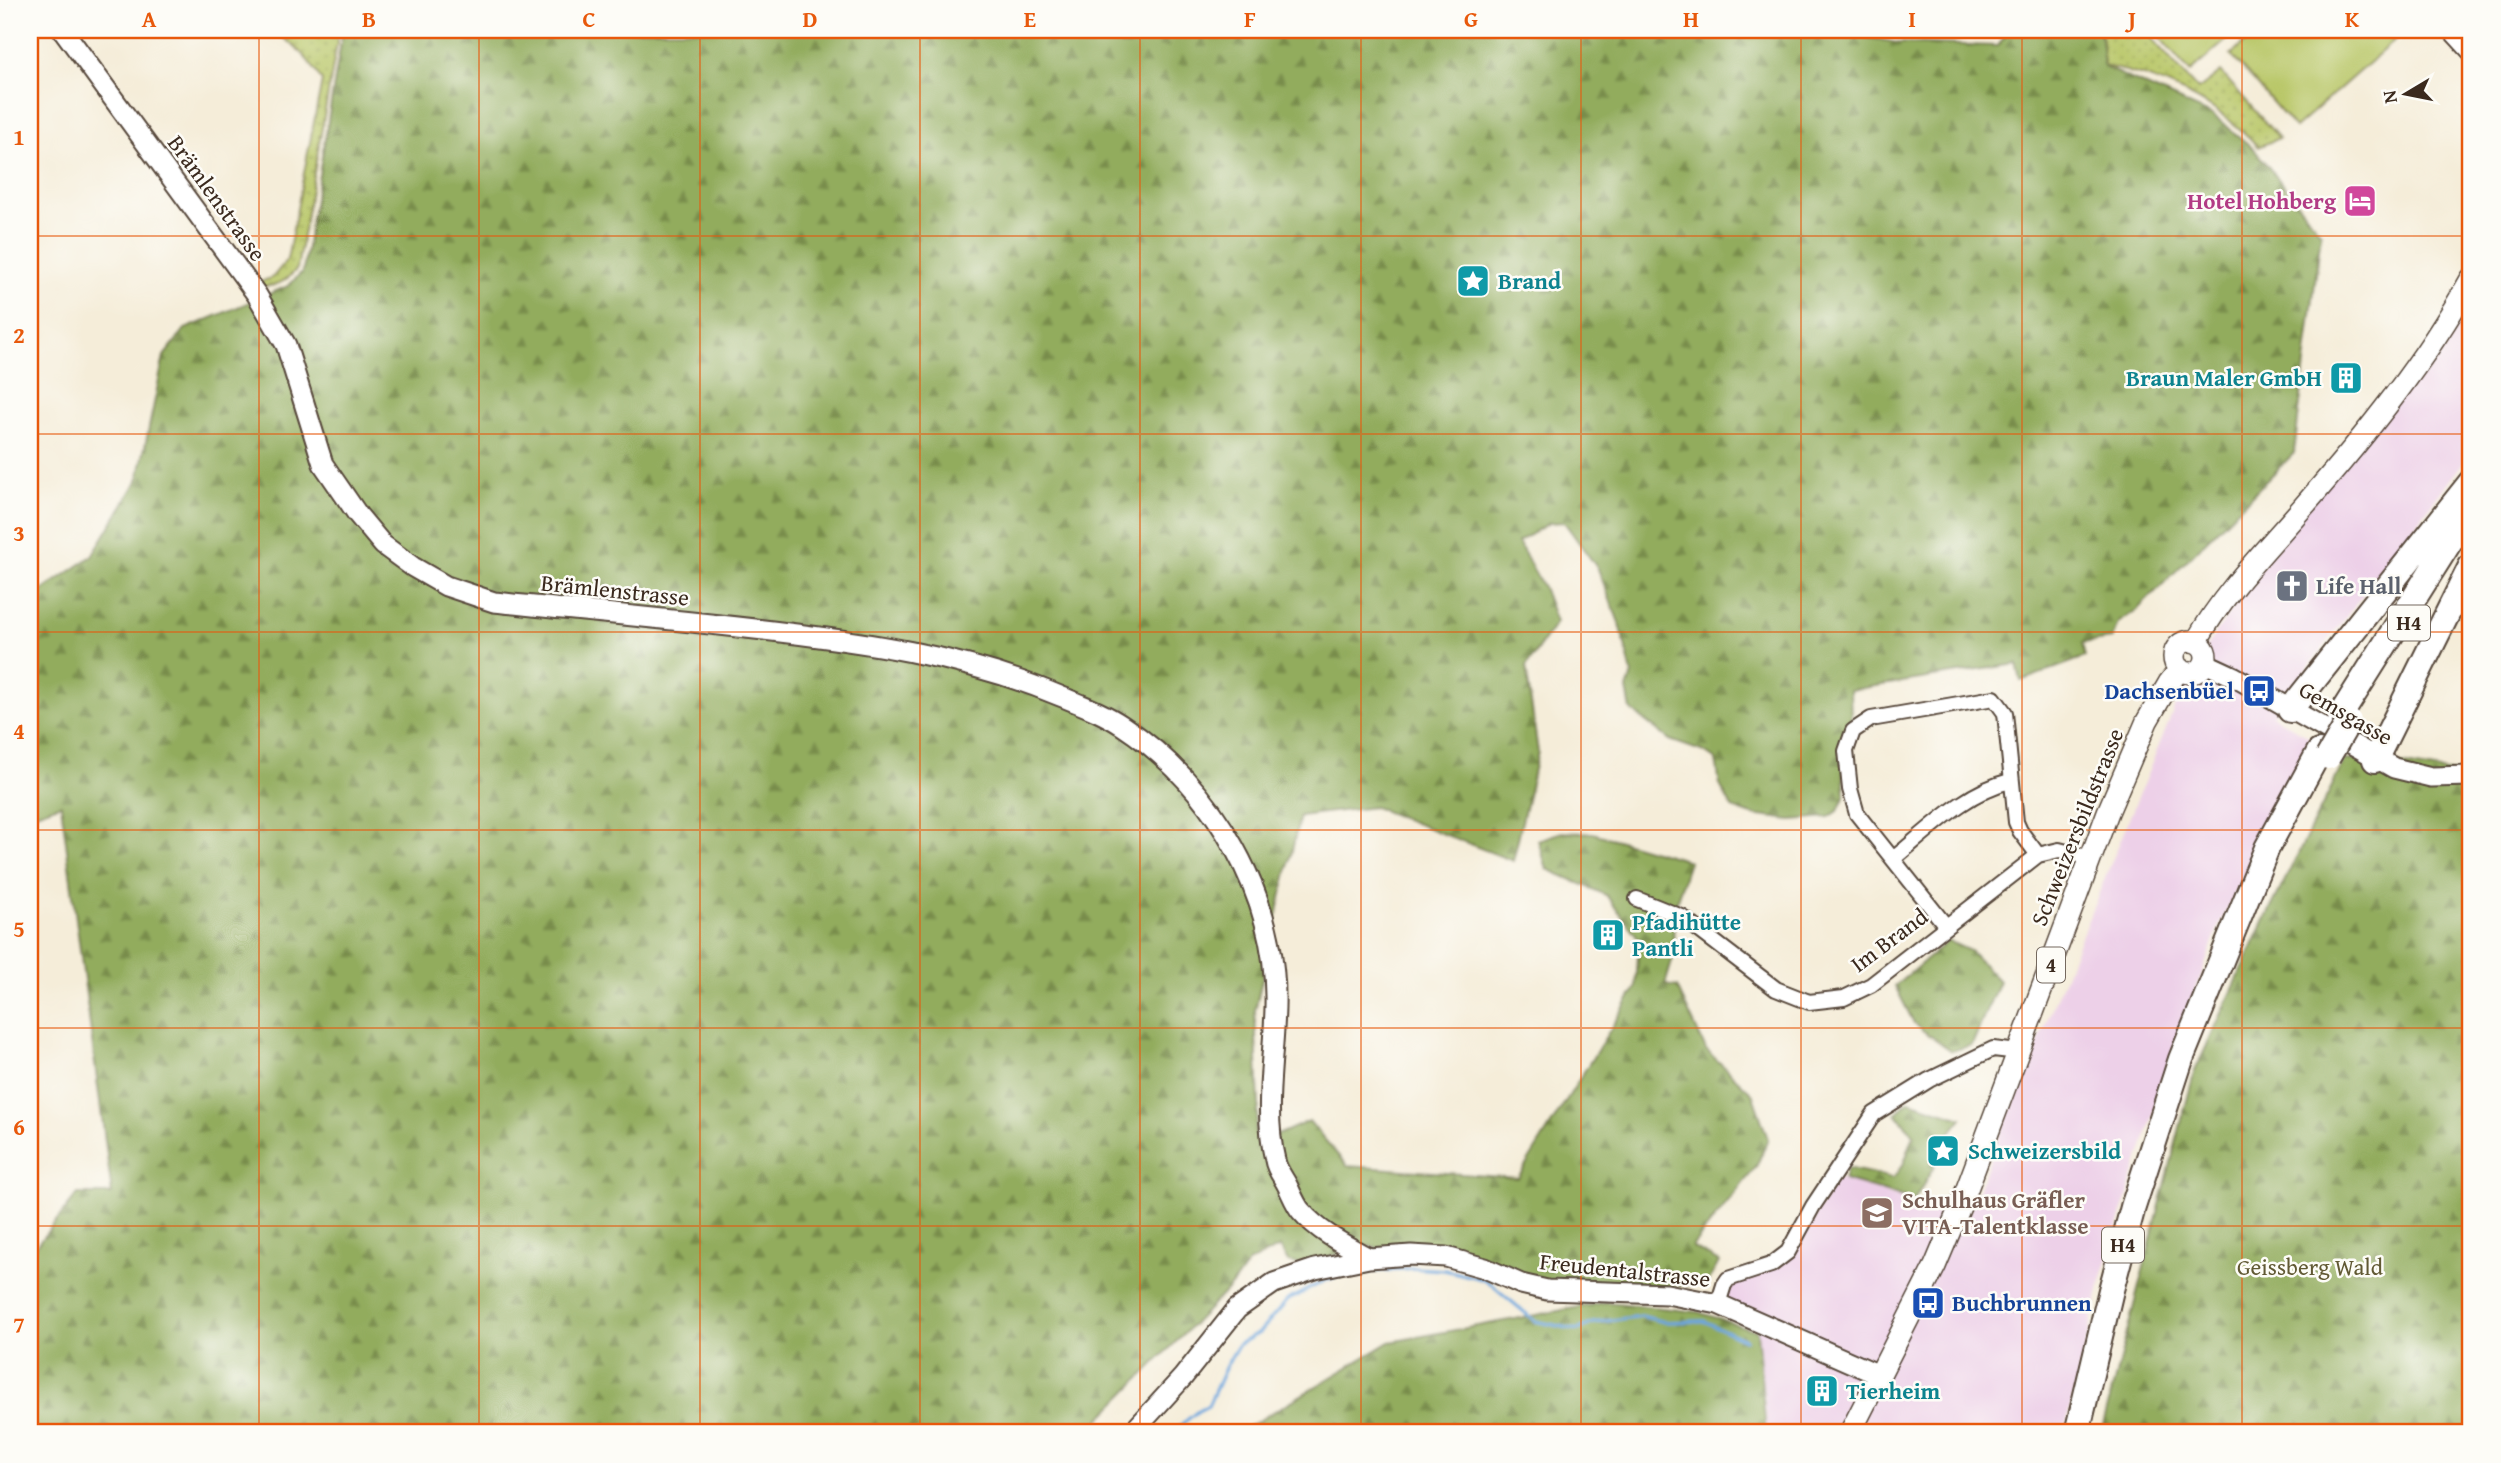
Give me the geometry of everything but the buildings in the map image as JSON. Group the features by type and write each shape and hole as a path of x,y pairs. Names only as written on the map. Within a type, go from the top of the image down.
{"highway":[{"path":"2290,710 2471,482"},
{"name":"H4","path":"2077,1433 2111,1290 2153,1140 2193,1027 2267,849 2471,508"},
{"name":"H4","path":"2345,718 2471,527"},
{"path":"2375,760 2471,566"}],"main road":[{"name":"4","path":"2180,669 2174,659 2177,648 2188,641 2196,642 2214,612 2264,550 2377,419 2432,343 2471,279"},
{"path":"2180,669 2194,672 2205,663 2204,648 2196,642"},
{"name":"Schweizersbildstrasse","path":"1850,1433 1935,1266 2019,1052 2112,802 2147,721 2180,669"}],"street":[{"name":"Brämlenstrasse","path":"63,30 257,295 286,345 323,464 358,515 383,545 413,568 446,586 494,602 867,642 981,667 1098,711 1125,727 1169,763 1207,807 1238,853 1258,901 1271,948 1275,1004 1270,1107 1275,1163 1300,1211 1333,1238 1369,1258"},
{"path":"2449,30 2471,54"},
{"name":"Gemsgasse","path":"2205,663 2222,670 2375,760 2412,774 2431,777 2471,776"},
{"path":"1945,926 1857,814 1850,789 1846,751 1853,731 1871,719 1994,698 2005,713 2010,781 2016,822 2020,831 2038,855 2059,850 2091,858"},
{"path":"1893,859 1963,803 1991,786 2010,781"},
{"name":"Im Brand","path":"1637,898 1682,917 1776,989 1809,1002 1844,998 1871,985 2038,855"},
{"path":"1718,1304 1728,1279 1771,1265 1788,1252 1813,1206 1874,1114 1928,1080 1993,1049 2019,1052"},
{"name":"Freudentalstrasse","path":"1132,1433 1183,1377 1237,1309 1274,1283 1315,1269 1369,1258 1411,1255 1446,1257 1485,1268 1521,1284 1547,1290 1667,1294 1718,1304 1879,1375"}],"shaded area":[{"name":"Schweizersbild","path":"2471,295 2471,452 2272,715 2311,738 2218,928 2164,1080 2103,1274 2064,1433 1768,1433 1756,1313 1724,1300 1734,1280 1794,1253 1837,1178 1966,1219 2187,677 2256,573"}],"green space":[{"path":"271,30 337,30 337,43 297,269 283,281 262,286 256,284 273,277 287,260 322,81 300,52"},
{"path":"343,30 1826,30 1898,43 1998,46 2009,30 2100,30 2104,67 2214,116 2254,149 2321,233 2294,453 2138,609 2118,623 2112,639 2082,643 2085,657 2021,681 2017,664 1850,690 1851,720 1842,751 1845,795 1838,811 1829,817 1791,820 1752,815 1732,808 1720,785 1716,760 1704,752 1670,740 1631,710 1627,689 1632,674 1621,628 1598,569 1564,522 1549,523 1518,542 1543,587 1556,622 1526,667 1538,752 1513,861 1374,807 1300,816 1255,1010 1259,1105 1255,1132 1280,1134 1309,1121 1347,1166 1518,1178 1636,988 1639,939 1606,895 1547,869 1538,840 1562,832 1593,833 1689,861 1674,910 1673,958 1665,985 1677,987 1706,1050 1752,1093 1768,1139 1756,1167 1692,1247 1719,1262 1707,1284 1640,1287 1547,1284 1485,1264 1366,1246 1301,1265 1288,1262 1280,1247 1248,1263 1233,1284 1086,1433 30,1433 30,1253 78,1194 112,1194 61,804 30,815 30,599 92,556 138,480 164,356 185,329 288,286 303,271"},
{"path":"2101,30 2144,30 2198,90 2221,72 2279,138 2258,147 2226,117 2188,94 2147,77 2104,66"},
{"path":"2153,30 2238,30 2190,72"},
{"path":"2259,30 2406,30 2295,128 2231,55"},
{"name":"Geissberg Wald","path":"2345,760 2375,760 2471,776 2471,1433 2101,1433 2194,1073 2264,922"},
{"path":"1948,941 1970,951 1999,981 1972,1045 1952,1051 1915,1025 1895,986"},
{"path":"1909,1101 1962,1118 1940,1146 1934,1167 1914,1200 1844,1180 1847,1168 1893,1178 1904,1163 1914,1135 1896,1113"},
{"path":"1607,1302 1698,1312 1757,1331 1766,1433 1238,1433 1390,1342"}],"waterway":[{"path":"1171,1433 1208,1406 1239,1344 1259,1333 1288,1300 1328,1279 1350,1273 1414,1268 1445,1270 1486,1280 1535,1321 1578,1330 1593,1323 1641,1316 1665,1322 1704,1321 1745,1340"}],"place":[{"name":"Hotel Hohberg","path":"2360,201"},
{"name":"Brand","path":"1473,281"},
{"name":"Braun Maler GmbH","path":"2346,378"},
{"name":"Life Hall","path":"2292,586"},
{"name":"Dachsenbüel","path":"2259,691"},
{"name":"Pfadihütte Pantli","path":"1608,935"},
{"name":"Schweizersbild","path":"1943,1151"},
{"name":"Schulhaus Gräfler VITA-Talentklasse","path":"1877,1213"},
{"name":"Buchbrunnen","path":"1928,1303"},
{"name":"Tierheim","path":"1822,1391"}]}
